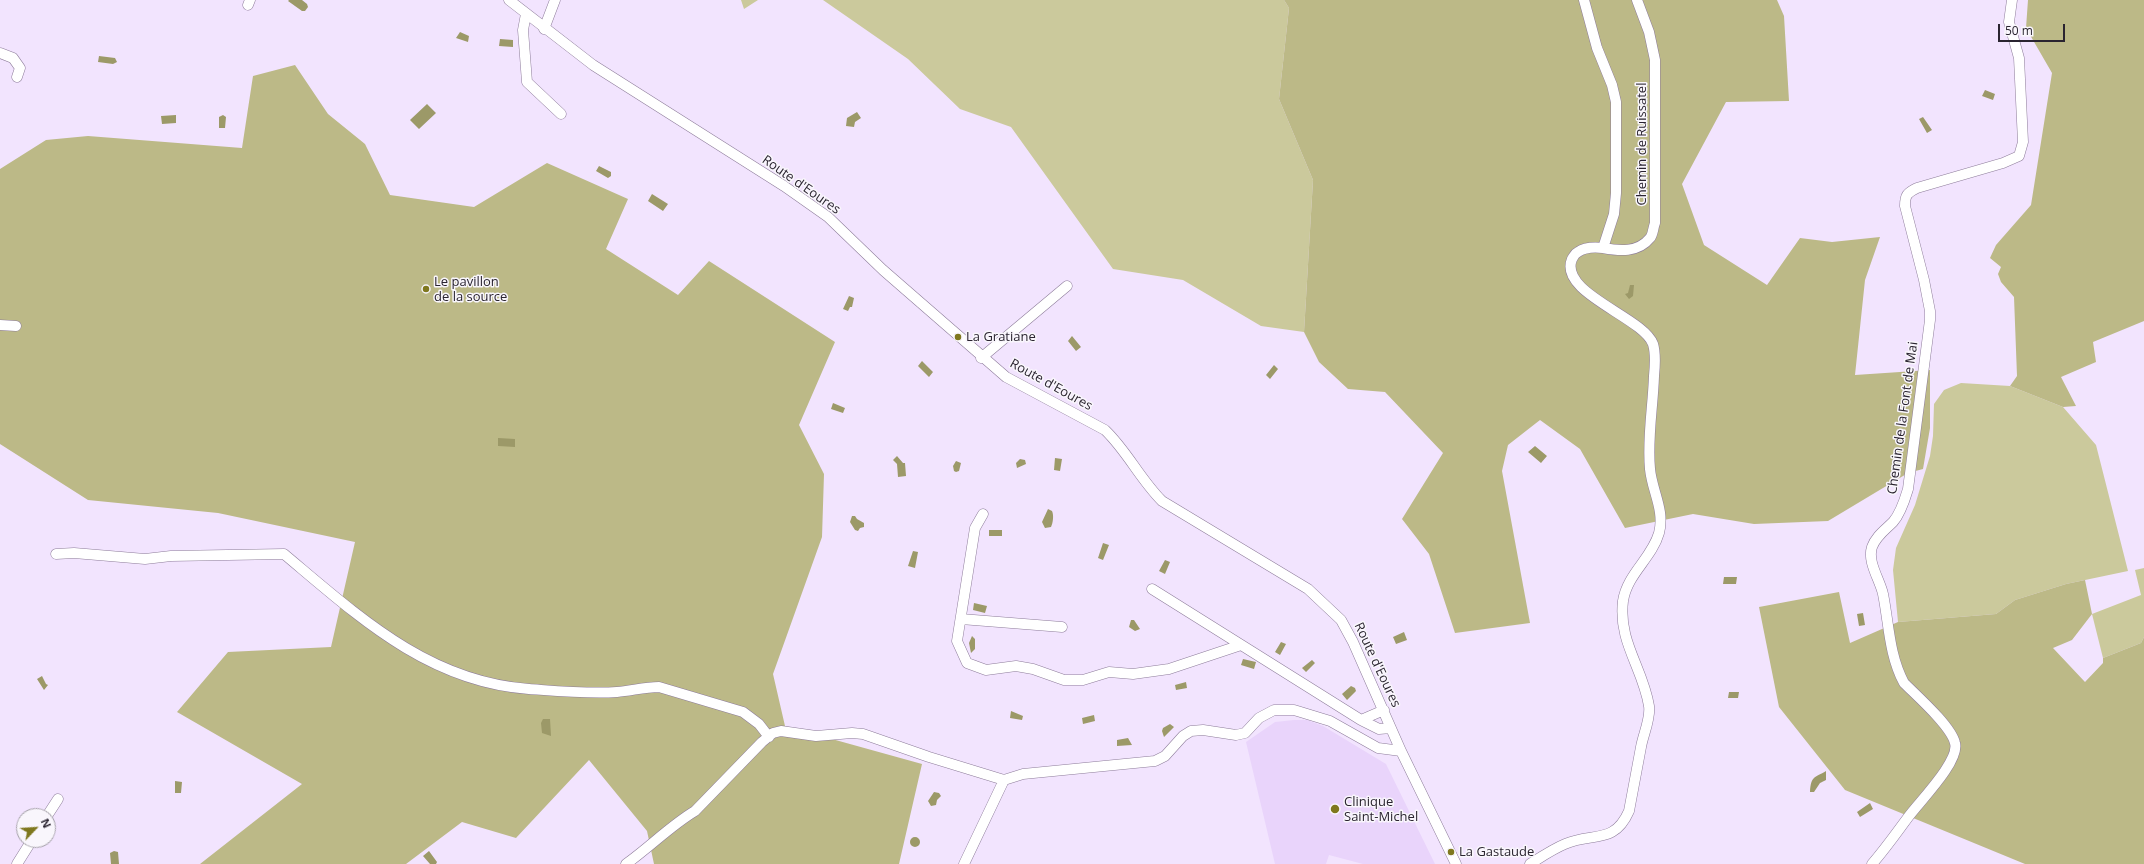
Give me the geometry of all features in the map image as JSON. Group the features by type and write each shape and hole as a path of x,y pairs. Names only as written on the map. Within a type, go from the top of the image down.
{"street":[{"name":"Route d'Eoures","path":"509,0 544,29 593,65 784,186 828,217 882,270 982,358 1006,377 1105,430 1117,441 1147,485 1162,501 1308,589 1325,604 1341,620 1353,642 1401,751 1456,864"},
{"path":"544,29 555,0"},
{"name":"Chemin de Ruissatel","path":"1584,0 1597,48 1612,85 1616,102 1616,193 1614,214 1602,248"},
{"name":"Chemin de Ruissatel","path":"1530,864 1564,844 1611,833 1616,831 1624,823 1630,811 1650,709 1646,690 1625,639 1623,600 1630,581 1651,552 1660,532 1660,511 1650,471 1649,445 1655,360 1653,344 1639,328 1611,310 1579,286 1573,275 1570,264 1575,253 1582,249 1602,248 1629,251 1651,238 1655,223 1655,60 1649,32 1637,0"},
{"name":"Chemin de la Font de Mai","path":"1872,864 1893,840 1909,816 1941,777 1954,755 1956,744 1948,730 1904,683 1900,675 1889,638 1883,593 1872,559 1871,549 1876,538 1894,521 1904,501 1908,488 1930,320 1930,311 1924,280 1905,206 1905,196 1907,192 1924,186 2003,163 2019,156 2023,142 2019,92 2020,58 2009,22 2012,0"},
{"path":"526,14 523,30 527,82 529,86 561,114"},
{"path":"0,53 13,58 20,68 17,78"},
{"path":"982,358 1067,286"},
{"path":"0,325 16,326"},
{"path":"984,514 975,528 957,642 967,663 986,670 1022,667 1064,680 1084,680 1109,672 1133,674 1169,669 1241,644"},
{"path":"56,554 74,553 145,559 171,556 284,554 378,631 414,654 468,678 527,689 616,692 646,687 659,687 743,712 759,724 769,737"},
{"path":"1152,589 1361,720 1379,729 1391,728"},
{"path":"961,619 1062,627"},
{"path":"626,864 647,849 682,819 695,811 773,733 780,730 816,736 863,734 929,757 1004,780 1024,774 1154,761 1166,756 1183,736 1191,731 1203,730 1236,735 1245,732 1259,718 1274,710 1294,710 1330,721 1378,748 1401,751"},
{"path":"1361,720 1384,710"},
{"path":"964,864 1004,780"},
{"path":"52,808 58,799"},
{"path":"17,864 27,848"}],"shaded area":[{"path":"302,0 308,7 305,11 302,11 288,1"},
{"path":"741,0 758,0 744,9"},
{"path":"823,0 1284,0 1289,8 1279,99 1313,180 1304,332 1261,326 1183,280 1113,269 1011,127 960,109 908,59"},
{"path":"1284,0 1777,0 1784,16 1789,101 1726,102 1682,184 1704,245 1767,285 1800,238 1832,242 1880,237 1865,280 1855,375 1930,370 1930,428 1923,469 1908,473 1828,521 1754,524 1693,514 1625,528 1580,449 1540,420 1508,445 1502,471 1530,623 1455,633 1429,554 1402,519 1443,453 1385,392 1348,389 1319,362 1304,332 1313,180 1279,99 1289,8"},
{"path":"2028,0 2144,0 2144,321 2093,342 2096,362 2061,377 2076,406 2063,407 2010,386 2017,376 2014,297 2001,282 1998,274 2001,267 1990,258 1996,245 2031,205 2052,73 2026,28"},
{"path":"460,32 469,36 468,42 456,38"},
{"path":"500,39 513,40 513,47 499,46"},
{"path":"99,56 115,58 117,62 113,64 98,62"},
{"path":"295,65 328,114 365,144 390,195 474,207 547,163 628,199 606,249 678,295 709,261 835,342 799,425 824,474 822,537 773,674 785,726 922,764 899,864 654,864 647,831 589,760 516,838 462,822 406,864 200,864 302,784 177,712 228,652 331,647 355,542 218,513 88,500 0,444 0,169 46,140 88,136 242,148 253,76"},
{"path":"1985,90 1995,94 1993,100 1982,96"},
{"path":"427,104 436,113 419,129 410,120"},
{"path":"857,112 861,118 855,122 854,127 846,126 847,118"},
{"path":"176,115 176,123 162,124 161,116"},
{"path":"223,115 226,117 225,128 219,128 219,117"},
{"path":"1923,117 1932,130 1927,133 1919,119"},
{"path":"599,166 611,172 611,176 608,178 596,171"},
{"path":"652,194 668,204 663,211 648,201"},
{"path":"1630,285 1634,285 1633,296 1629,299 1625,294 1628,293"},
{"path":"849,296 854,298 852,307 850,307 848,311 843,309"},
{"path":"1072,336 1081,347 1076,351 1068,341"},
{"path":"922,361 933,372 929,377 918,366"},
{"path":"1274,365 1278,369 1270,379 1266,375"},
{"path":"1961,383 2010,386 2063,407 2096,445 2128,571 2066,584 2015,600 1996,614 1898,622 1893,570 1896,548 1915,505 1930,456 1933,436 1934,404 1944,390"},
{"path":"833,403 845,408 843,413 831,409"},
{"path":"498,438 515,439 515,447 498,446"},
{"path":"1535,446 1547,456 1541,463 1528,452"},
{"path":"897,456 903,463 905,463 906,476 898,477 897,464 893,460"},
{"path":"1055,458 1062,459 1060,471 1054,470"},
{"path":"1020,459 1025,460 1026,464 1017,468 1016,463"},
{"path":"956,461 961,463 959,471 956,472 954,471 953,466"},
{"path":"1048,509 1052,511 1053,521 1051,527 1045,528 1042,522"},
{"path":"852,516 855,516 864,523 864,527 860,528 858,531 855,530 850,522"},
{"path":"989,530 1002,530 1002,536 989,536"},
{"path":"1103,543 1109,545 1103,560 1098,558"},
{"path":"913,551 918,552 915,568 908,566"},
{"path":"1165,560 1170,562 1165,574 1159,571"},
{"path":"2144,568 2144,637 2141,643 2103,658 2092,614 2141,595 2135,570"},
{"path":"1724,577 1737,577 1736,584 1723,584"},
{"path":"2085,580 2092,614 2072,640 2053,648 2085,682 2103,663 2103,658 2141,643 2144,637 2144,864 2025,864 1845,790 1779,707 1759,607 1839,592 1850,643 1898,622 1996,614 2015,600 2066,584"},
{"path":"974,603 987,606 985,613 973,610"},
{"path":"1863,613 1865,625 1859,626 1857,614"},
{"path":"1131,620 1134,620 1140,629 1135,631 1129,627"},
{"path":"1404,632 1407,640 1396,644 1393,637"},
{"path":"972,636 975,639 975,649 971,653 969,643"},
{"path":"1281,642 1286,644 1280,655 1275,652"},
{"path":"1243,659 1256,662 1254,669 1241,665"},
{"path":"1312,660 1315,663 1306,672 1302,668"},
{"path":"42,676 48,685 44,690 37,679"},
{"path":"1186,682 1187,688 1176,690 1175,685"},
{"path":"1351,686 1355,688 1356,691 1347,700 1342,694"},
{"path":"1729,692 1739,692 1738,698 1728,698"},
{"path":"1011,711 1023,716 1022,720 1010,718"},
{"path":"1094,715 1095,721 1083,724 1082,718"},
{"path":"543,719 550,719 551,736 542,733 541,723"},
{"name":"Clinique Saint-Michel","path":"1307,720 1323,726 1386,764 1435,864 1363,864 1329,855 1326,864 1275,864 1246,742 1275,722"},
{"path":"1170,724 1174,727 1164,737 1162,731 1163,728"},
{"path":"1128,738 1132,745 1117,746 1117,740"},
{"path":"1826,771 1826,780 1820,783 1814,792 1810,792 1811,783 1814,778"},
{"path":"175,781 182,782 181,793 175,793"},
{"path":"934,792 939,793 941,796 937,800 936,805 931,806 928,801"},
{"path":"1870,803 1873,809 1860,817 1857,812"},
{"path":"915,837 920,842 915,847 910,842"},
{"path":"114,851 118,852 119,864 111,864 110,853"},
{"path":"429,851 437,862 436,864 430,864 423,856"}],"place":[{"name":"Le pavillon de la source","path":"426,289"},
{"name":"La Gratiane","path":"958,337"},
{"name":"Clinique Saint-Michel","path":"1335,809"},
{"name":"La Gastaude","path":"1451,852"}]}
